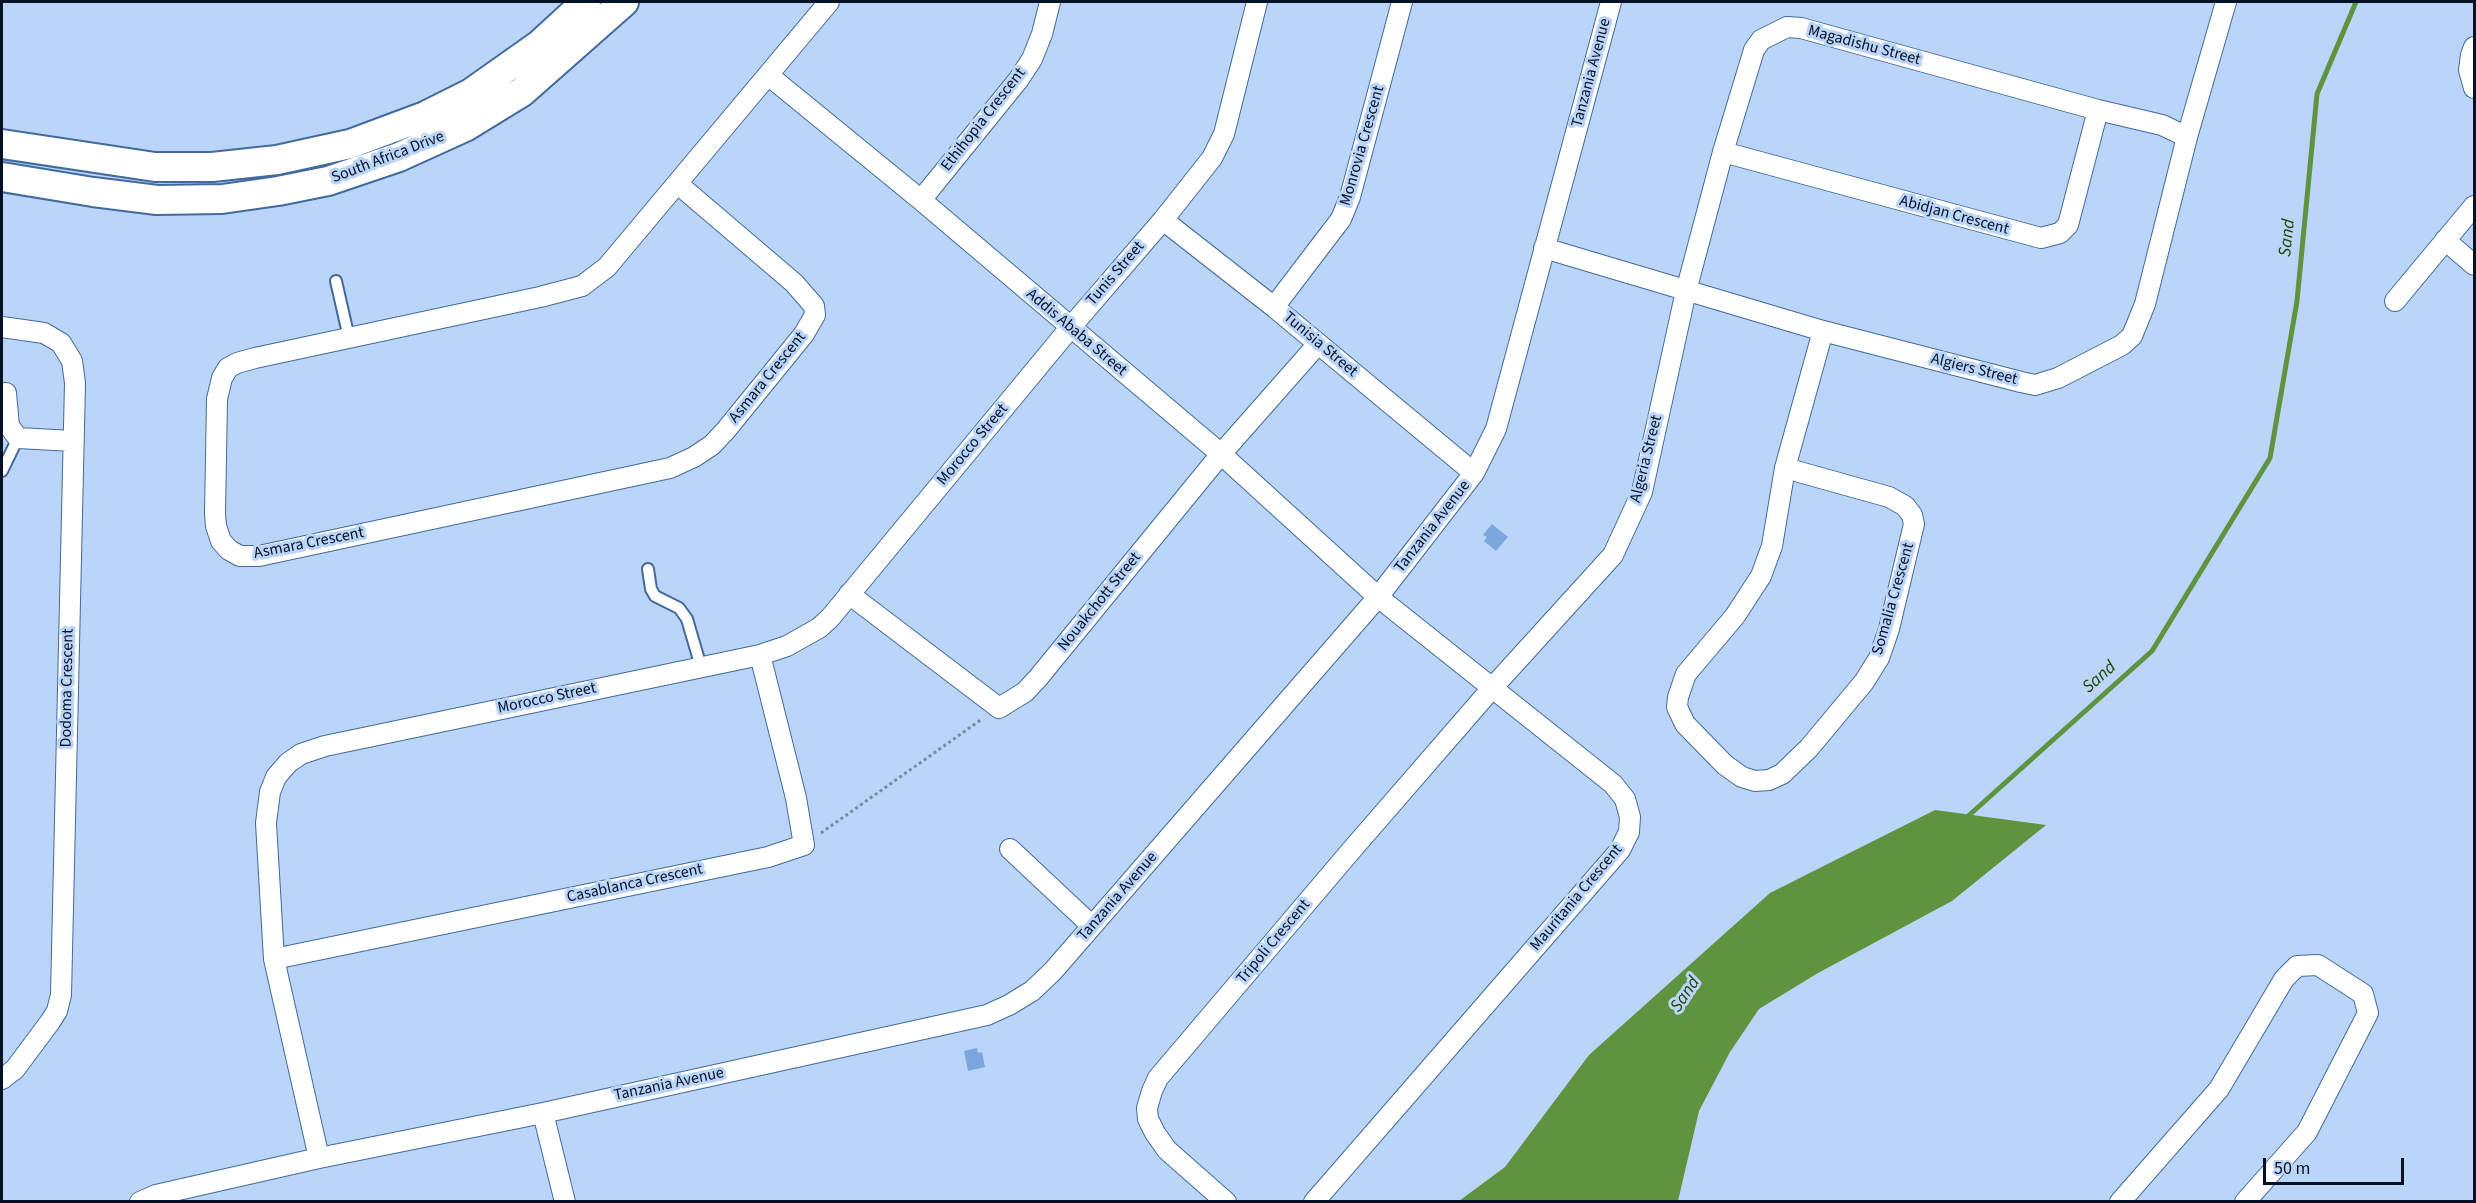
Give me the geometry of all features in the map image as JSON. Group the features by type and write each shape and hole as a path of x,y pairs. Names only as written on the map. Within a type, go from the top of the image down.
{"street":[{"name":"South Africa Drive","path":"2,144 155,166 213,167 277,160 350,144 425,116 471,93 539,45 586,2"},
{"name":"South Africa Drive","path":"2,177 157,200 222,198 278,191 328,181 399,157 465,127 522,92 624,2"},
{"path":"678,184 829,2"},
{"name":"Ethihopia Crescent","path":"921,200 1019,79 1038,42 1050,2"},
{"path":"1163,220 1212,158 1224,134 1257,2"},
{"name":"Monrovia Crescent","path":"1274,306 1341,219 1350,197 1402,2"},
{"name":"Tanzania Avenue","path":"140,1202 156,1195 320,1158 543,1113 987,1015 1010,1005 1032,991 1053,971 1378,597 1474,473 1496,429 1611,2"},
{"name":"Algiers Street","path":"1544,248 1823,331 2036,385 2058,378 2122,345 2132,336 2145,304 2187,137 2226,2"},
{"name":"Magadishu Street","path":"1686,291 1723,153 1754,50 1767,35 1787,27 1801,28 2098,110 2162,125 2187,137"},
{"path":"2475,47 2471,55 2469,70 2475,88"},
{"name":"Addis Ababa Street","path":"768,75 921,200 1221,454 1378,597"},
{"name":"Abidjan Crescent","path":"1723,153 2042,238 2060,233 2068,225 2098,110"},
{"name":"Asmara Crescent","path":"678,184 794,283 814,306 815,315 804,334 712,445 694,457 670,468 259,556 240,555 229,550 221,542 215,514 217,399 222,378 228,368 237,363 582,286 607,267 678,184"},
{"path":"2395,301 2475,206"},
{"name":"Tunisia Street","path":"1163,220 1274,306 1474,473"},
{"name":"Tunis Street","path":"1070,328 1163,220"},
{"path":"2445,240 2475,265"},
{"name":"Algeria Street","path":"1492,687 1613,555 1628,526 1642,492 1686,291"},
{"name":"Dodoma Crescent","path":"2,327 44,333 62,343 72,361 75,383 60,995 57,1011 50,1023 15,1069 2,1079"},
{"name":"Morocco Street","path":"320,1158 274,958 266,823 270,792 276,777 288,763 301,754 325,746 760,655 787,646 819,628 1070,328"},
{"name":"Somalia Crescent","path":"1785,468 1889,496 1905,506 1912,515 1914,524 1889,629 1879,658 1864,682 1809,748 1782,774 1769,780 1755,781 1742,777 1725,765 1685,724 1677,707 1678,697 1686,674 1735,616 1761,576 1772,546 1785,468 1823,331"},
{"name":"Nouakchott Street","path":"999,708 1025,692 1038,678 1221,454 1318,344"},
{"path":"6,393 9,426 18,438 73,441"},
{"path":"849,594 999,708"},
{"name":"Mauritania Crescent","path":"1314,1202 1584,894 1620,850 1629,832 1630,817 1625,799 1613,784 1378,597"},
{"path":"760,655 796,798 804,844"},
{"name":"Tripoli Crescent","path":"1226,1202 1167,1150 1155,1133 1148,1119 1148,1108 1158,1078 1492,687"},
{"name":"Casablanca Crescent","path":"274,958 768,857 804,844"},
{"path":"1010,849 1092,926"},
{"path":"2120,1202 2219,1089 2284,979 2297,966 2318,965 2363,994 2368,1013 2307,1132 2246,1202"},
{"path":"543,1113 565,1202"}],"lane":[{"path":"336,281 349,338"},
{"path":"2,471 18,438"},
{"path":"648,568 651,590 655,596 679,608 687,619 701,667"}],"path":[{"path":"804,844 999,708"}],"water":[{"path":"1935,810 2046,825 1952,901 1818,973 1759,1009 1730,1052 1699,1111 1678,1201 1459,1201 1505,1167 1589,1055 1770,893"}],"building":[{"path":"1492,524 1508,537 1496,551 1484,541 1487,537 1483,535"},
{"path":"977,1048 978,1053 982,1052 985,1067 968,1071 964,1051"}],"waterway":[{"name":"Sand","path":"1966,818 2152,651 2270,458 2297,301 2317,94 2356,2"}]}
